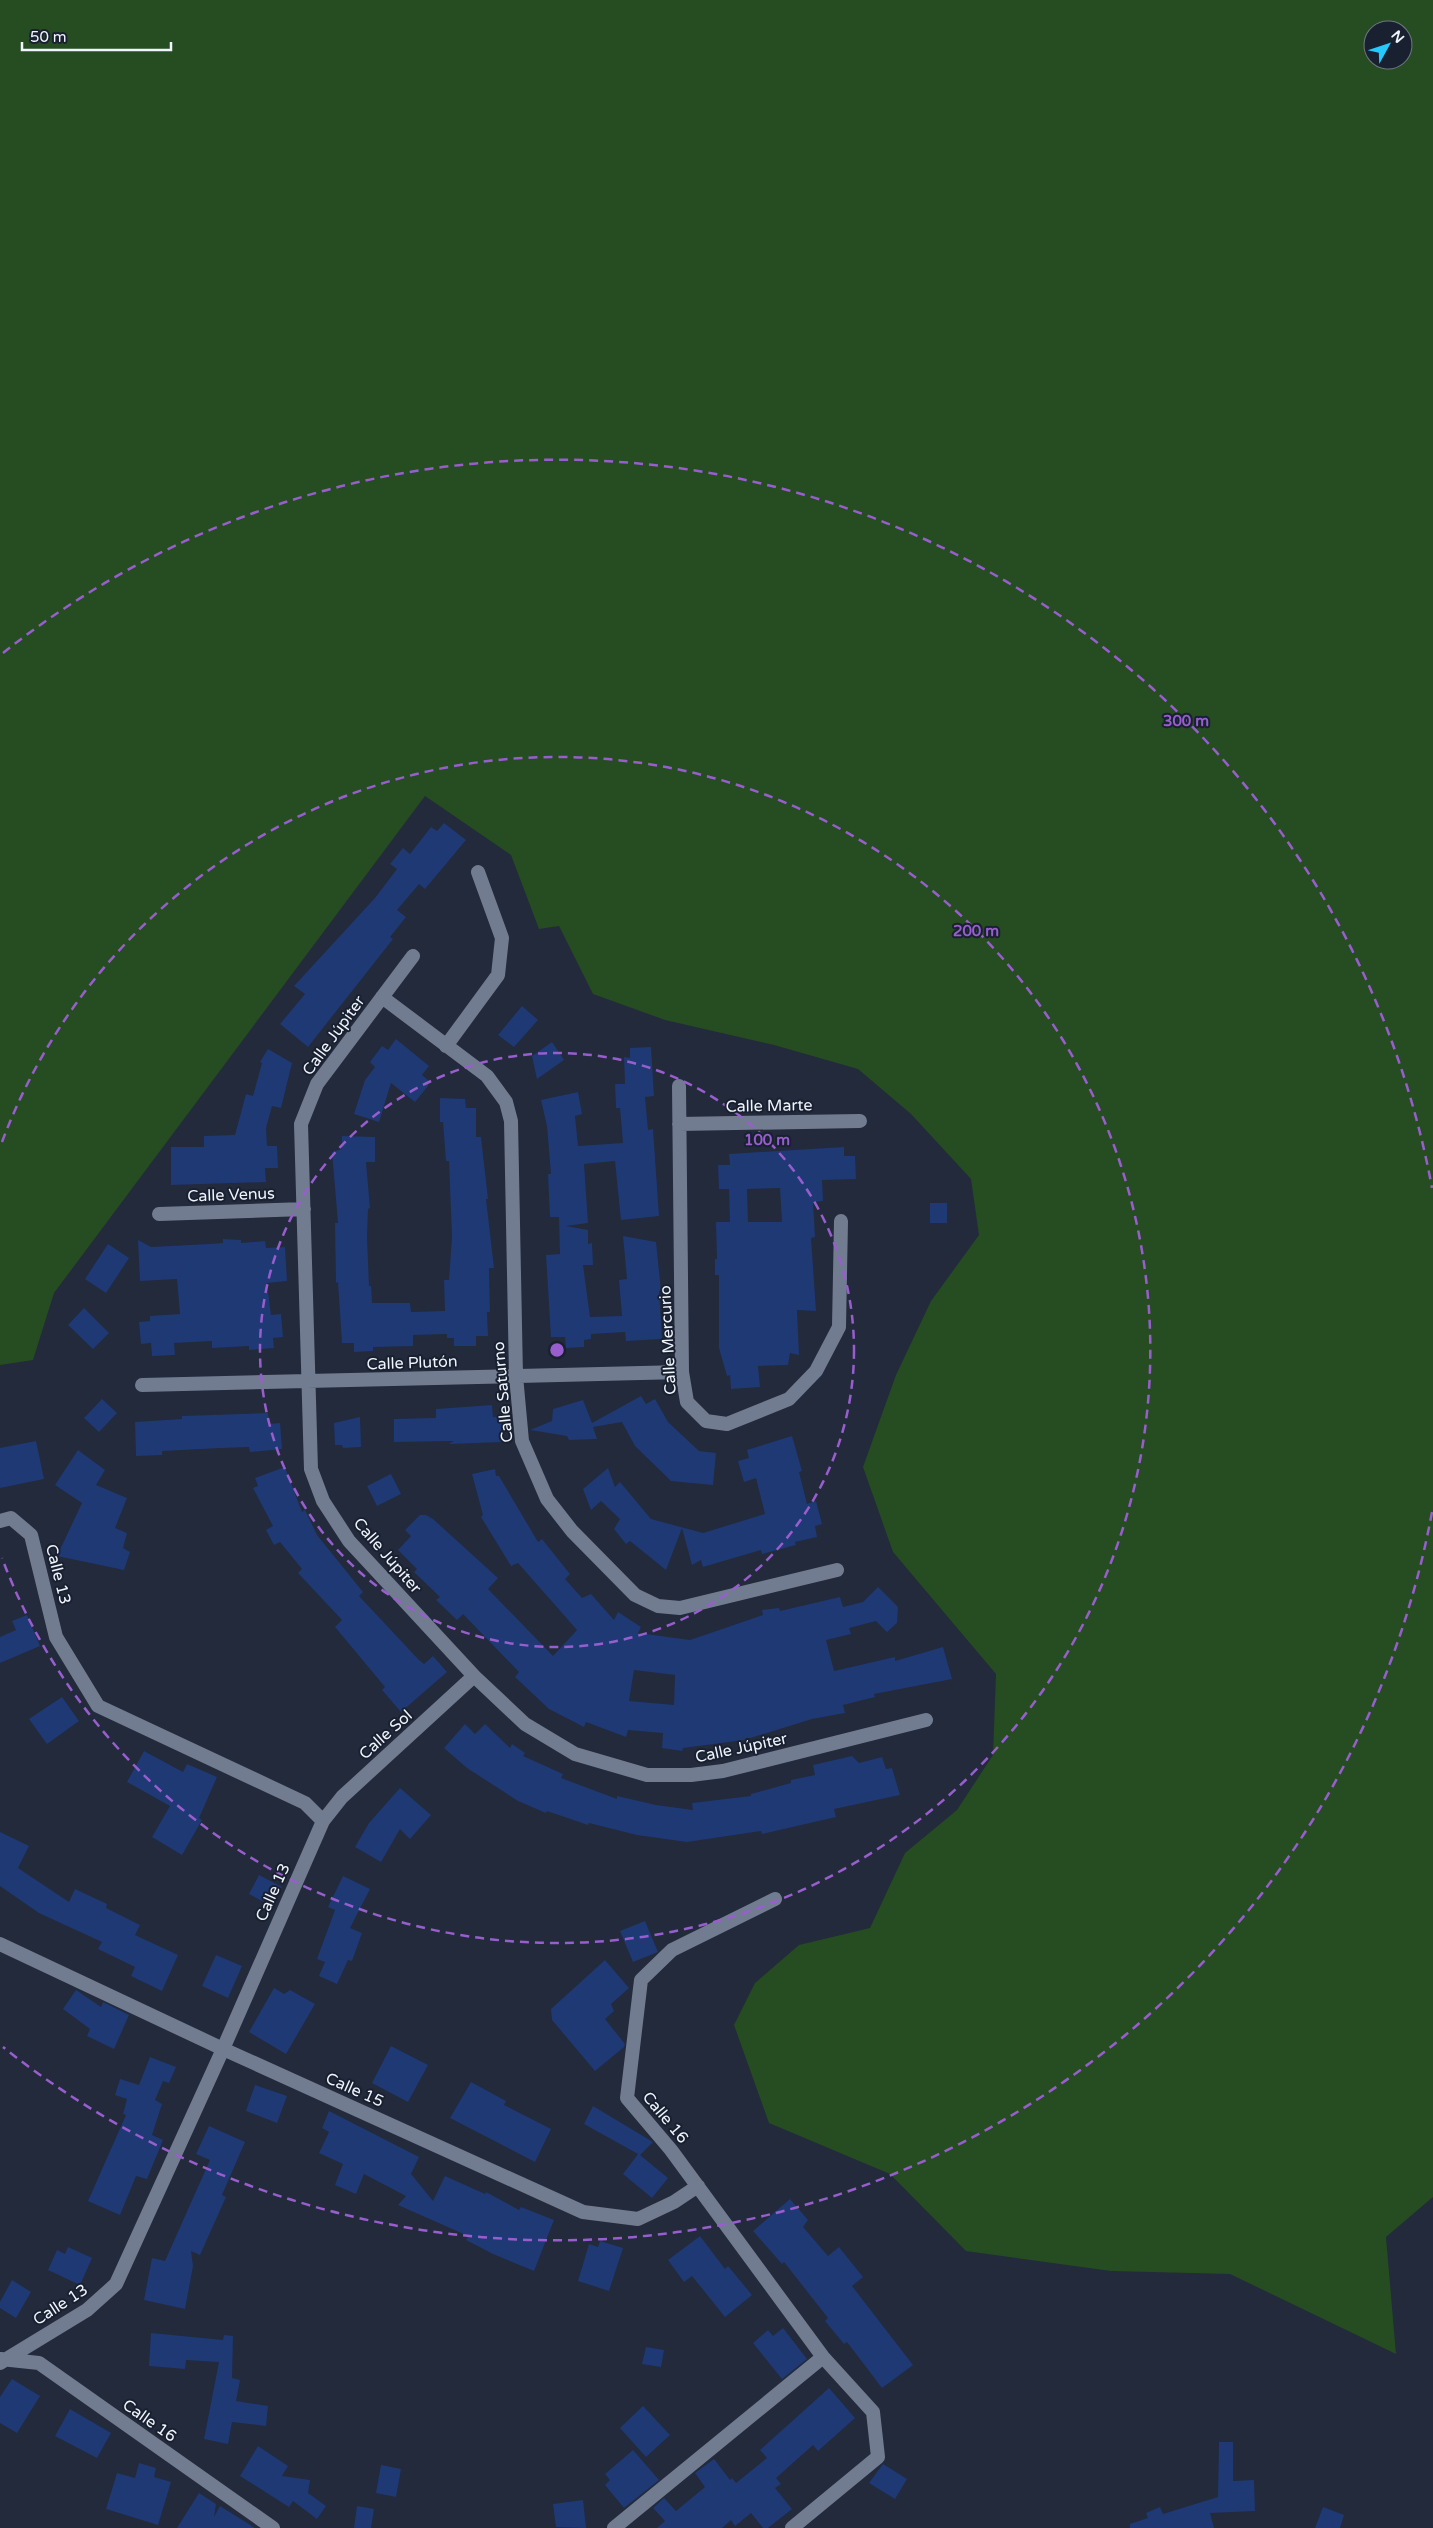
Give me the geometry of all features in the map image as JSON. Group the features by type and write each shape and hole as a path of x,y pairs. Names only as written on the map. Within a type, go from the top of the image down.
{"street":[{"path":"446,1046 498,975 502,938 478,872"},
{"name":"Calle Júpiter","path":"413,956 317,1084 301,1124 311,1469 323,1501 349,1541 474,1676 525,1724 575,1754 647,1775 691,1775 723,1771 926,1720"},
{"name":"Calle Saturno","path":"382,997 487,1076 506,1102 511,1121 516,1376 522,1441 547,1499 572,1531 635,1595 658,1606 680,1608 836,1570"},
{"name":"Calle Mercurio","path":"679,1086 682,1372 687,1402 706,1421 727,1424 789,1399 816,1371 839,1327 841,1221"},
{"name":"Calle Marte","path":"679,1124 860,1121"},
{"name":"Calle Venus","path":"159,1214 304,1209"},
{"name":"Calle Plutón","path":"142,1386 682,1372"},
{"name":"Calle 13","path":"0,1521 11,1518 31,1535 56,1638 98,1706 305,1803 322,1822 223,2049 116,2284 87,2310 1,2360"},
{"name":"Calle Sol","path":"322,1822 342,1797 474,1676"},
{"name":"Calle 16","path":"774,1899 672,1950 640,1980 628,2098 698,2186 823,2357 873,2412 878,2457 792,2528"},
{"name":"Calle 15","path":"0,1944 223,2049 583,2212 638,2219 674,2202 698,2186"},
{"path":"614,2528 823,2357"},
{"name":"Calle 16","path":"1,2360 39,2363 273,2528"}],"green space":[{"path":"0,0 1433,0 1433,2197 1386,2237 1396,2354 1230,2274 1111,2271 966,2251 890,2174 769,2123 734,2025 755,1983 799,1945 870,1928 905,1853 957,1810 993,1755 996,1674 893,1552 863,1467 896,1375 931,1301 979,1235 971,1179 911,1114 858,1069 774,1045 665,1020 593,994 559,926 539,929 511,855 425,796 54,1293 33,1360 0,1365"}],"building":[{"path":"444,823 466,840 425,889 419,884 397,910 406,917 390,937 393,939 308,1047 280,1024 305,994 294,986 375,898 397,869 390,864 403,848 410,854 431,827 437,831"},
{"path":"522,1006 538,1020 514,1047 498,1035"},
{"path":"396,1039 429,1066 422,1075 428,1080 428,1086 415,1102 391,1083 379,1122 354,1114 365,1080 375,1067 370,1062 382,1046 388,1050"},
{"path":"552,1042 564,1060 537,1079 532,1056"},
{"path":"651,1047 654,1096 645,1097 648,1130 653,1129 659,1216 621,1220 615,1161 584,1164 588,1223 566,1226 588,1230 588,1244 592,1243 593,1265 583,1265 590,1317 622,1316 619,1280 627,1279 623,1236 656,1242 661,1291 659,1291 662,1339 626,1341 625,1332 591,1334 591,1339 584,1340 584,1347 566,1348 565,1337 551,1337 546,1255 560,1254 559,1217 550,1217 548,1174 551,1174 547,1126 541,1100 578,1092 582,1114 575,1116 578,1146 623,1143 620,1108 616,1108 615,1084 625,1084 624,1057 630,1058 630,1048"},
{"path":"268,1049 292,1063 281,1108 272,1106 266,1128 267,1146 277,1146 278,1168 265,1168 266,1182 171,1185 171,1147 204,1147 204,1136 235,1135 246,1094 253,1096 262,1063 260,1062"},
{"path":"440,1098 465,1099 466,1108 476,1108 476,1137 481,1137 494,1268 489,1268 490,1312 487,1312 488,1336 476,1336 476,1346 454,1346 454,1338 447,1338 447,1334 413,1335 413,1346 373,1347 373,1351 354,1352 354,1343 342,1343 338,1282 336,1283 335,1223 338,1223 332,1152 342,1149 342,1136 375,1137 375,1162 366,1162 370,1208 368,1209 367,1237 369,1286 371,1286 372,1303 410,1303 411,1312 445,1311 444,1280 449,1280 452,1237 449,1161 446,1161 443,1122 440,1122"},
{"path":"844,1147 844,1156 855,1156 856,1179 822,1180 823,1201 813,1202 815,1237 811,1238 816,1311 797,1310 799,1355 790,1353 788,1365 758,1366 760,1387 731,1389 730,1375 727,1376 719,1348 719,1275 715,1275 715,1259 717,1259 716,1222 730,1222 729,1189 719,1189 718,1165 730,1165 729,1154","holes":["780,1188 782,1222 748,1222 747,1189"]},
{"path":"930,1203 947,1203 947,1223 930,1223"},
{"path":"223,1239 241,1240 241,1243 265,1241 266,1248 285,1247 287,1281 267,1283 271,1315 281,1314 283,1337 273,1338 274,1348 249,1350 249,1346 212,1348 212,1341 174,1343 175,1355 152,1356 151,1343 141,1344 139,1322 150,1321 150,1316 180,1314 177,1279 140,1281 138,1240 151,1247 223,1243"},
{"path":"108,1244 129,1258 106,1293 85,1279"},
{"path":"84,1308 109,1333 93,1349 68,1325"},
{"path":"641,1396 646,1404 655,1399 668,1422 699,1451 716,1453 713,1485 671,1481 635,1446 622,1422 593,1427 597,1439 569,1440 567,1436 530,1430 552,1421 553,1409 583,1400 592,1423"},
{"path":"102,1399 117,1413 99,1432 84,1418"},
{"path":"492,1405 493,1417 503,1416 504,1442 448,1444 454,1441 394,1442 394,1419 436,1418 436,1409"},
{"path":"268,1413 269,1424 280,1423 282,1449 250,1452 249,1447 221,1448 162,1451 162,1455 136,1456 135,1422 182,1419 182,1416"},
{"path":"360,1417 361,1447 343,1448 342,1445 335,1445 334,1423"},
{"path":"792,1436 802,1471 799,1472 807,1504 816,1501 822,1524 815,1526 817,1537 795,1542 796,1545 762,1554 761,1550 703,1567 701,1560 692,1565 682,1528 666,1570 630,1541 626,1544 614,1529 620,1519 601,1501 591,1510 583,1489 608,1468 615,1487 620,1482 651,1519 703,1533 765,1514 756,1478 744,1482 738,1461 749,1458 747,1450"},
{"path":"36,1441 44,1479 0,1488 0,1448"},
{"path":"78,1450 105,1470 96,1485 127,1498 115,1528 127,1533 123,1548 130,1552 124,1570 57,1556 82,1503 55,1485"},
{"path":"285,1467 302,1512 305,1510 317,1535 363,1592 359,1596 418,1659 424,1664 433,1656 447,1672 401,1712 382,1690 385,1687 335,1627 342,1620 298,1573 302,1569 280,1542 274,1545 266,1530 273,1526 253,1488 258,1486 255,1478"},
{"path":"495,1469 496,1476 499,1476 538,1542 542,1539 570,1574 565,1579 582,1598 591,1594 614,1620 618,1612 641,1627 638,1633 690,1640 763,1615 762,1610 779,1608 780,1611 840,1597 843,1607 863,1602 878,1587 898,1607 897,1623 887,1632 876,1621 849,1628 851,1634 826,1640 834,1671 895,1657 895,1661 943,1647 952,1679 874,1694 875,1697 843,1705 845,1713 812,1719 744,1740 683,1748 682,1751 662,1748 663,1733 628,1730 626,1737 586,1722 584,1727 549,1709 515,1677 519,1672 463,1614 457,1620 436,1600 440,1597 414,1572 417,1569 398,1550 411,1536 405,1530 420,1515 426,1515 433,1519 498,1578 488,1589 553,1656 577,1630 518,1563 511,1566 481,1517 483,1515 472,1474","holes":["634,1670 675,1675 674,1705 629,1701"]},
{"path":"391,1474 401,1494 377,1506 367,1486"},
{"path":"27,1615 40,1646 0,1663 0,1637 16,1630 12,1621"},
{"path":"62,1697 79,1721 47,1744 29,1719"},
{"path":"465,1724 475,1734 485,1724 510,1748 512,1744 525,1753 523,1756 563,1774 561,1778 617,1799 617,1796 656,1805 693,1810 692,1803 751,1796 751,1794 791,1783 791,1780 815,1775 813,1765 852,1756 859,1763 882,1757 886,1769 892,1768 900,1795 834,1809 836,1817 762,1834 761,1831 687,1842 637,1835 589,1823 588,1825 547,1811 546,1813 518,1801 467,1768 444,1748"},
{"path":"144,1751 183,1772 187,1764 217,1777 199,1818 202,1820 182,1855 152,1837 170,1806 127,1782"},
{"path":"400,1788 431,1815 410,1839 400,1829 381,1862 355,1847 369,1823"},
{"path":"0,1832 29,1846 18,1868 69,1902 75,1889 107,1904 106,1908 140,1925 135,1935 178,1955 162,1991 131,1976 135,1967 98,1949 102,1942 39,1913 0,1886"},
{"path":"259,1875 282,1887 271,1906 249,1894"},
{"path":"343,1876 370,1889 350,1928 362,1933 352,1961 348,1960 337,1984 319,1976 325,1962 317,1959 335,1910 328,1907"},
{"path":"645,1921 658,1952 633,1962 620,1931"},
{"path":"216,1955 242,1966 228,1998 202,1986"},
{"path":"605,1960 629,1988 611,2004 614,2011 605,2019 625,2044 624,2047 595,2071 552,2020 551,2009"},
{"path":"274,1988 284,1994 290,1990 315,2004 286,2054 249,2032"},
{"path":"76,1990 101,2007 103,2002 129,2015 114,2049 87,2036 90,2029 63,2009"},
{"path":"391,2046 428,2065 408,2102 372,2083"},
{"path":"150,2057 176,2067 169,2083 163,2081 155,2100 162,2104 152,2135 163,2140 147,2179 136,2176 120,2215 88,2201 126,2115 123,2114 127,2099 115,2095 120,2079 139,2085"},
{"path":"471,2082 506,2101 504,2105 551,2129 535,2162 450,2118"},
{"path":"255,2085 287,2096 277,2123 246,2111"},
{"path":"593,2106 653,2142 640,2155 668,2178 652,2198 623,2174 638,2154 584,2124"},
{"path":"329,2111 419,2157 411,2174 433,2201 445,2176 485,2194 486,2192 519,2210 521,2207 554,2220 534,2271 493,2254 466,2240 468,2236 398,2205 406,2196 364,2174 356,2194 335,2185 343,2164 319,2153 329,2132 322,2128"},
{"path":"209,2126 245,2142 222,2195 226,2197 200,2255 191,2251 193,2266 185,2309 144,2300 152,2258 165,2261 210,2160 196,2154"},
{"path":"790,2199 808,2220 803,2227 828,2256 839,2247 863,2277 852,2286 913,2365 882,2388 847,2342 844,2344 825,2321 828,2318 784,2262 782,2264 753,2231"},
{"path":"700,2236 725,2269 728,2266 752,2295 725,2317 692,2276 684,2282 668,2260"},
{"path":"600,2241 623,2248 609,2291 578,2281 589,2244 598,2247"},
{"path":"68,2247 92,2258 80,2285 48,2270 57,2250 65,2254"},
{"path":"12,2280 31,2292 16,2318 0,2308 0,2302"},
{"path":"783,2328 807,2359 782,2379 753,2343 768,2330 773,2336"},
{"path":"151,2333 223,2340 224,2335 233,2336 232,2378 240,2380 236,2401 268,2406 266,2426 232,2422 228,2444 204,2439 219,2362 186,2360 185,2369 149,2366"},
{"path":"646,2347 664,2350 661,2367 642,2364"},
{"path":"12,2379 40,2396 17,2433 0,2423 0,2397"},
{"path":"829,2388 855,2418 818,2451 813,2445 776,2478 781,2484 775,2488 792,2509 768,2528 763,2528 751,2513 735,2526 731,2520 722,2528 657,2528 665,2521 653,2508 664,2498 676,2511 705,2487 695,2473 714,2459 730,2480 732,2478 736,2483 767,2458 760,2450"},
{"path":"643,2406 670,2435 646,2457 620,2428"},
{"path":"70,2409 111,2433 97,2458 55,2436"},
{"path":"1219,2442 1233,2442 1233,2481 1254,2480 1255,2511 1210,2513 1214,2528 1130,2528 1130,2524 1148,2518 1146,2513 1160,2507 1163,2514 1218,2497"},
{"path":"258,2446 288,2466 282,2476 310,2480 308,2493 326,2506 317,2519 293,2501 289,2507 240,2476"},
{"path":"633,2450 659,2480 624,2508 605,2485 610,2480 605,2474"},
{"path":"139,2463 156,2468 154,2477 171,2482 158,2525 106,2509 117,2473 135,2478"},
{"path":"883,2464 907,2479 895,2499 869,2483"},
{"path":"381,2465 401,2469 396,2497 376,2493"},
{"path":"199,2493 216,2504 214,2517 220,2506 255,2528 177,2528"},
{"path":"583,2500 586,2528 556,2527 553,2504"},
{"path":"357,2506 374,2509 371,2528 354,2528"},
{"path":"1323,2507 1344,2515 1340,2528 1315,2528"}]}
